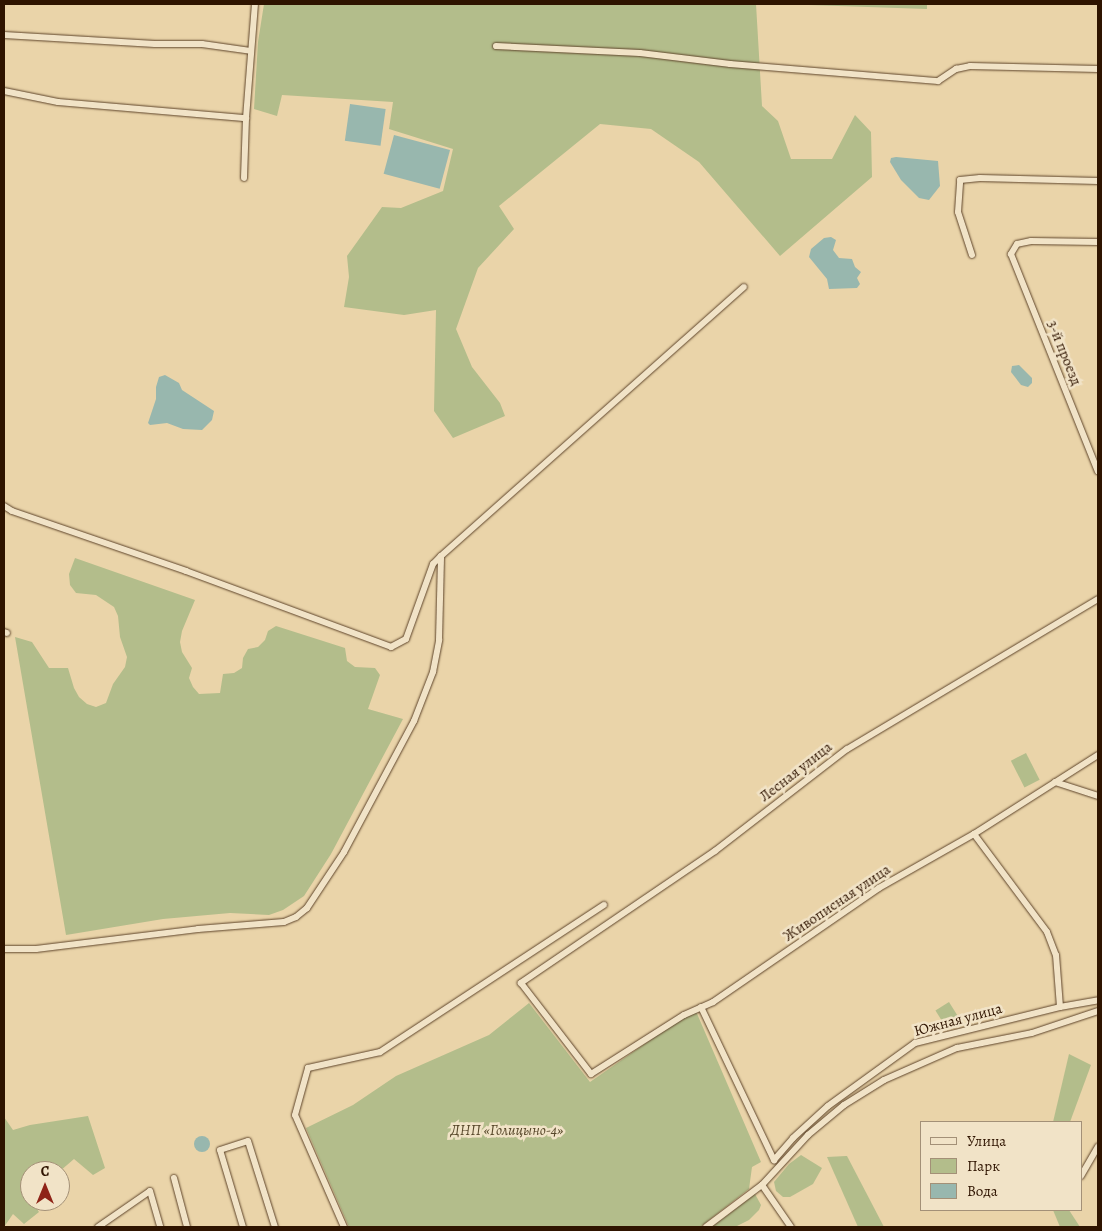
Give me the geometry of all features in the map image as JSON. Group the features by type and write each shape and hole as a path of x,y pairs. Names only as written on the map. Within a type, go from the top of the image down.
{"street":[{"path":"244,178 246,118 255,4"},
{"path":"4,35 155,44 202,44 251,51"},
{"path":"496,46 640,53 730,64 938,81 956,69 970,66 1098,69"},
{"path":"4,91 58,102 246,118"},
{"path":"972,255 958,212 960,180 980,178 1098,181"},
{"name":"3-й проезд","path":"1098,242 1032,241 1017,244 1012,254 1098,472"},
{"path":"4,506 12,512 186,571 391,648 406,639 432,564 744,287"},
{"path":"4,949 36,949 189,930 284,922 296,917 307,908 344,852 414,721 433,672 439,640 441,556"},
{"name":"Лесная улица","path":"591,1074 522,983 715,851 847,749 1098,599"},
{"name":"Живописная улица","path":"591,1074 684,1014 720,997 879,888 974,834 1098,755"},
{"path":"1055,782 1098,796"},
{"path":"974,834 1047,932 1056,955 1060,1007"},
{"path":"344,1227 295,1115 308,1068 380,1052 604,905"},
{"name":"Южная улица","path":"701,1007 774,1160 793,1138 828,1106 915,1043 1060,1007 1098,1000"},
{"path":"706,1227 762,1185 808,1135 844,1105 884,1080 957,1048 1032,1033 1098,1011"},
{"path":"243,1227 220,1150 248,1141 275,1227"},
{"path":"1082,1174 1098,1147"},
{"path":"174,1178 186,1227"},
{"path":"762,1185 791,1227"},
{"path":"98,1227 150,1191 160,1227"}],"green space":[{"path":"264,4 756,4 762,106 778,121 791,159 832,159 855,115 871,132 872,177 780,256 699,162 651,129 600,124 499,206 514,229 478,268 456,329 472,367 500,403 505,416 453,438 434,411 436,310 404,315 344,307 349,277 347,256 382,207 401,208 443,191 453,149 389,129 393,102 282,95 277,116 254,109 258,42"},
{"path":"779,4 927,4 927,9"},
{"path":"75,558 195,600 182,631 180,642 182,652 192,668 189,678 199,694 220,693 223,674 234,673 242,668 243,658 248,649 258,647 265,640 268,631 276,626 345,648 347,661 355,667 375,668 380,675 368,709 403,719 331,854 304,896 283,910 269,915 230,913 163,919 66,935 15,637 32,642 49,668 68,668 74,688 79,697 87,704 96,707 106,703 113,684 125,667 127,657 120,637 118,616 114,607 96,595 76,593 70,585 69,574"},
{"path":"1026,753 1040,780 1024,787 1011,761"},
{"path":"949,1002 961,1021 947,1029 935,1010"},
{"name":"ДНП «Голицыно-4»","path":"529,1003 590,1082 695,1009 761,1162 752,1167 749,1189 700,1227 349,1227 306,1128 353,1105 396,1076 489,1035"},
{"path":"1069,1054 1091,1065 1070,1121 1053,1121"},
{"path":"88,1116 105,1168 93,1175 74,1159 70,1162 20,1161 20,1211 39,1212 24,1224 13,1214 4,1227 4,1117 13,1130 30,1125"},
{"path":"801,1155 822,1168 813,1184 790,1197 783,1197 776,1191 774,1182 789,1164"},
{"path":"847,1156 884,1227 858,1227 827,1157"},
{"path":"755,1194 761,1205 759,1210 749,1220 735,1227 712,1227"},
{"path":"1053,1211 1070,1211 1080,1227 1060,1227"}],"water":[{"path":"350,104 386,109 381,146 345,141"},
{"path":"394,135 450,150 440,189 384,174"},
{"path":"891,158 938,161 940,186 929,200 919,198 901,180 890,162"},
{"path":"831,237 836,240 833,250 839,258 852,259 855,267 861,272 857,278 860,284 857,288 829,289 827,279 809,257 811,249 824,238"},
{"path":"1019,365 1032,378 1032,383 1028,387 1021,385 1011,372 1012,366"},
{"path":"165,375 179,383 182,390 214,411 212,420 202,430 183,429 167,423 150,425 148,423 156,399 156,387 159,377"},
{"path":"202,1136 210,1144 202,1152 194,1144"}]}
